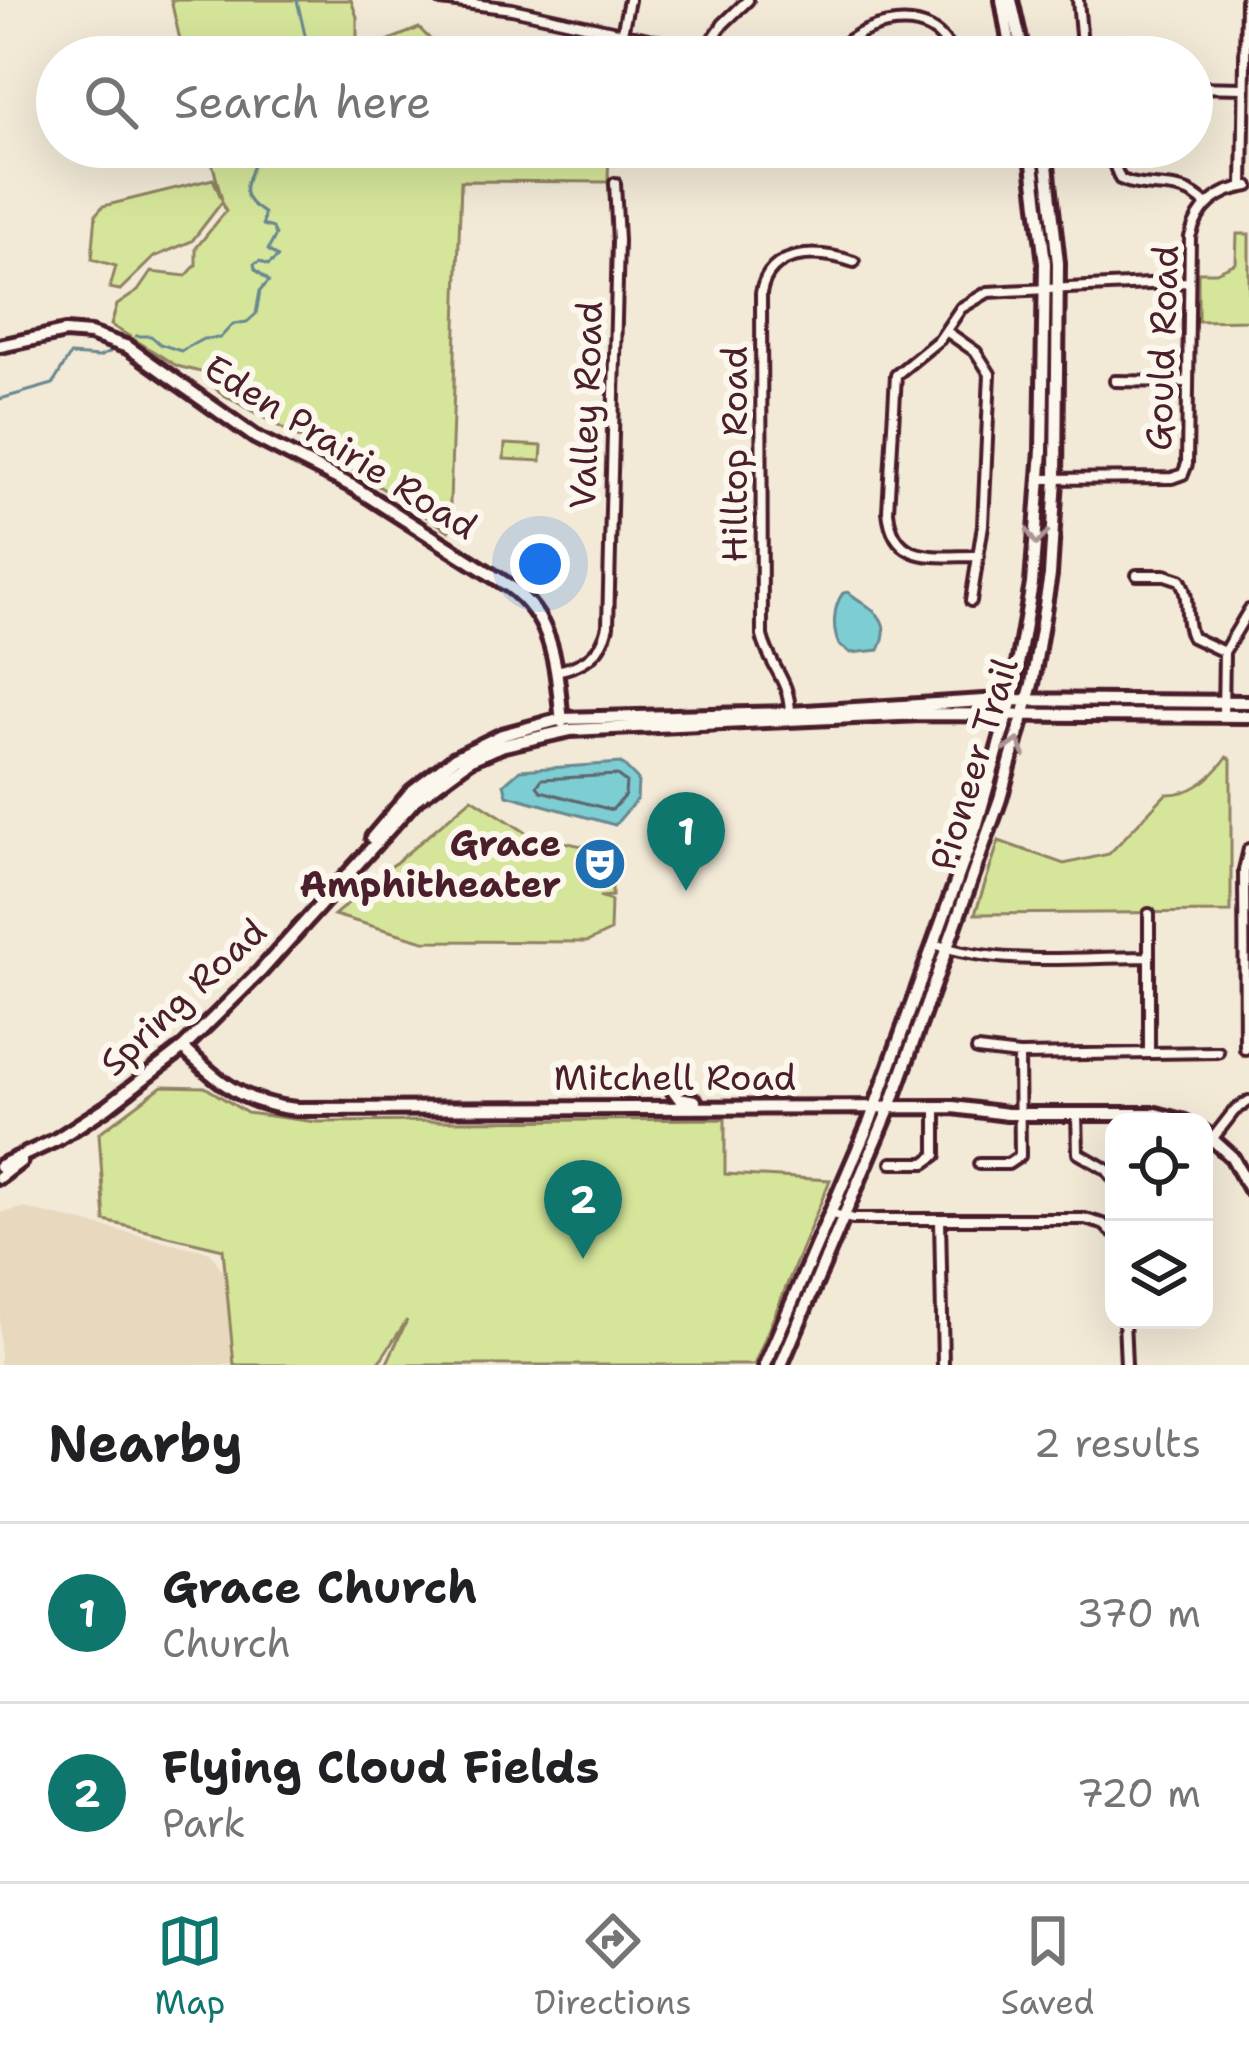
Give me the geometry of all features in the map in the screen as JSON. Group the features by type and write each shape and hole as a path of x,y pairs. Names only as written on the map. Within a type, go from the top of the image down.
{"main road":[{"path":"1007,0 1010,36"},
{"path":"1007,0 1018,36"},
{"name":"Pioneer Trail","path":"781,1365 839,1216 874,1108 1000,799 1027,706 1048,591 1056,479 1052,289 1034,168"},
{"name":"Pioneer Trail","path":"765,1365 890,1107 995,770 1032,584 1055,215 1048,168"},
{"name":"Eden Prairie Road","path":"0,346 65,332 90,334 128,347 256,437 354,488 523,596 547,628 563,725"},
{"path":"563,725 1010,706 1223,708 1249,702"},
{"path":"1223,708 1249,716"},
{"name":"Spring Road","path":"0,1177 107,1107 183,1048 262,971 362,856 397,806 440,769 483,743 563,725"},
{"name":"Mitchell Road","path":"183,1048 223,1085 250,1100 279,1107 936,1107 1105,1114"},
{"path":"668,1083 679,1098 722,1106"},
{"path":"1213,1140 1232,1157 1249,1188"},
{"name":"Spring Road","path":"0,1166 25,1157"}],"street":[{"path":"441,0 512,9 635,36"},
{"path":"622,33 629,0"},
{"path":"715,36 748,0"},
{"path":"1078,0 1081,36"},
{"path":"1246,0 1246,186"},
{"path":"852,36 916,23 940,36"},
{"path":"1213,87 1244,88"},
{"path":"1116,168 1120,179 1176,186 1194,193 1206,205"},
{"name":"Valley Road","path":"556,671 586,661 599,650 608,626 618,241 615,183"},
{"name":"Gould Road","path":"1041,478 1185,477 1190,237 1206,205 1246,186"},
{"name":"Hilltop Road","path":"790,717 789,688 766,651 762,635 761,293 768,272 790,257 834,255 854,262"},
{"path":"979,556 920,555 902,546 889,520 894,382 901,368 979,296 1189,282"},
{"path":"946,331 976,352 990,374 979,556 971,601"},
{"path":"1115,381 1188,382"},
{"path":"1137,574 1180,580 1192,637 1224,652"},
{"path":"1223,708 1224,652 1249,610"},
{"path":"1245,1049 1244,870 1249,849"},
{"path":"1149,914 1149,1052"},
{"path":"940,946 996,958 1149,956"},
{"path":"976,1050 1019,1055 1218,1052"},
{"path":"979,1164 1017,1161 1022,1149 1019,1055"},
{"path":"1213,1130 1249,1101"},
{"path":"892,1162 926,1163 936,1155 936,1107"},
{"path":"1077,1114 1078,1153 1105,1168"},
{"path":"839,1216 1095,1220 1105,1227"},
{"path":"940,1220 943,1365"},
{"path":"1124,1329 1126,1365"}],"shaded area":[{"path":"23,1208 210,1252 226,1276 234,1365 0,1365 0,1213"}],"green space":[{"path":"171,0 351,0 357,17 357,36 179,36"},
{"path":"419,28 427,36 399,36"},
{"path":"214,168 608,168 608,182 461,181 449,531 219,392 201,372 177,366 111,325 117,305 138,291 151,272 186,276 196,265 196,248 226,211 222,202 192,241 154,257 120,290 110,288 116,266 92,259 96,214 103,206 213,179 222,200"},
{"path":"1237,234 1249,234 1249,320 1198,321 1198,272 1216,272 1236,263"},
{"path":"505,444 542,446 541,461 504,459"},
{"path":"1227,757 1231,759 1231,912 975,914 999,841 1064,864 1109,854 1166,794 1201,784"},
{"path":"472,798 530,835 592,848 588,860 593,888 594,879 612,879 612,896 599,897 611,901 610,931 587,942 424,941 334,915"},
{"path":"162,1086 205,1087 247,1113 316,1122 725,1119 725,1174 830,1180 754,1365 386,1365 407,1320 377,1365 234,1365 223,1249 105,1221 99,1133"}],"water":[{"path":"848,592 882,622 879,650 851,653 839,645 835,611"},
{"path":"621,763 638,780 637,799 615,825 507,795 504,784 520,770"}],"waterway":[{"path":"297,0 305,36"},
{"path":"136,336 151,336 181,351 203,339 220,338 233,324 247,322 256,314 260,291 269,281 254,264 268,265 278,257 268,250 276,235 273,228 263,225 264,213 247,198 246,183 252,168"},
{"path":"0,399 53,384 70,355 99,357 110,352"}],"place":[{"name":"Grace Amphitheater","path":"600,864"},
{"name":"Grace Church","path":"686,891"},
{"name":"Flying Cloud Fields","path":"583,1259"}]}
